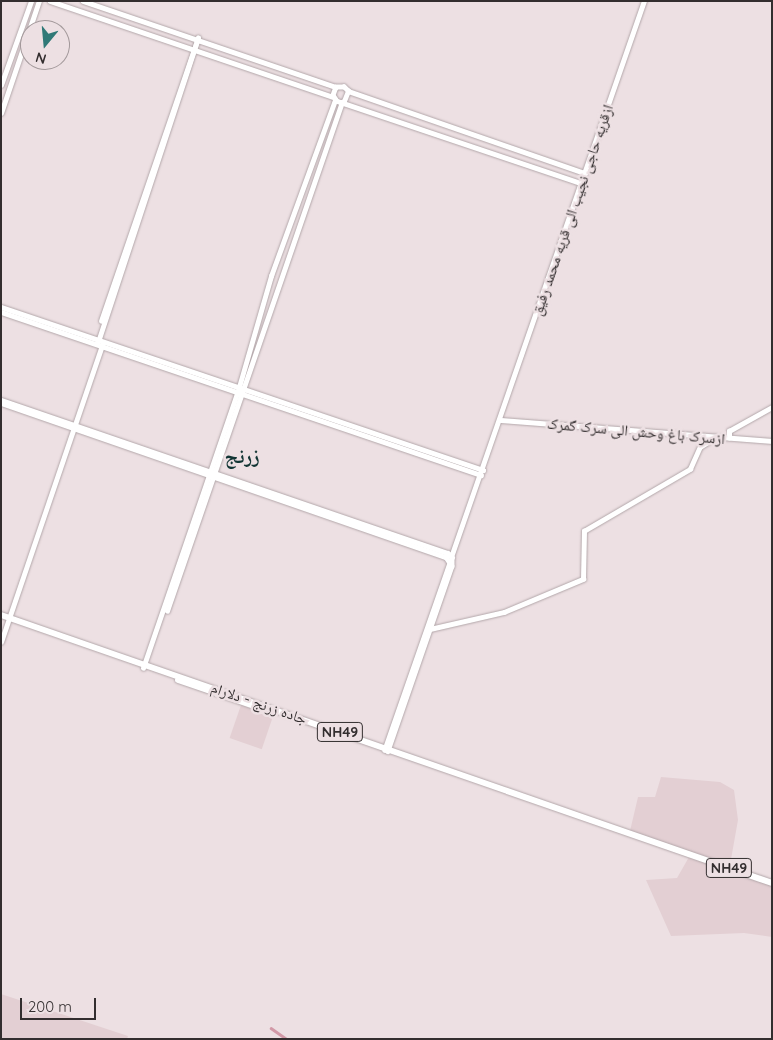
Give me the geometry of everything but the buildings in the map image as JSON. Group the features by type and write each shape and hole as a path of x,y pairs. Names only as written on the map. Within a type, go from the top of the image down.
{"highway":[{"name":"جاده زرنج - دلارام","path":"1,617 772,883"}],"main road":[{"path":"1,85 31,1"},
{"path":"1,113 4,98 39,1"},
{"path":"50,1 581,183"},
{"name":"ازقریه حاجی نجیب الی قریه محمد رفیق","path":"387,749 450,559 482,473 644,1"},
{"path":"87,2 336,87 342,86 348,90 585,174"},
{"path":"1,642 75,426 99,342 197,40"},
{"path":"240,390 271,276 334,98 336,87"},
{"path":"145,666 240,390 348,90"},
{"path":"1,307 482,473"},
{"path":"1,312 99,342"},
{"path":"1,400 213,473 450,559"},
{"path":"1,404 75,426"},
{"path":"728,438 729,431 772,407"},
{"name":"ازسرک باغ وحش الی سرک گمرک","path":"500,420 772,441"},
{"path":"428,630 504,612 583,579 584,531 690,469 700,447 716,437"}],"shaded area":[{"path":"241,705 273,716 262,749 230,738"},
{"path":"661,777 720,782 734,790 738,820 730,865 630,831 638,797 655,797"},
{"path":"689,857 772,886 772,937 744,933 671,936 646,880 677,878"},
{"path":"1,994 128,1036 127,1039 1,1039"}],"waterway":[{"path":"271,1028 287,1039"}],"district":[{"name":"زرنج","path":"242,455"}]}
